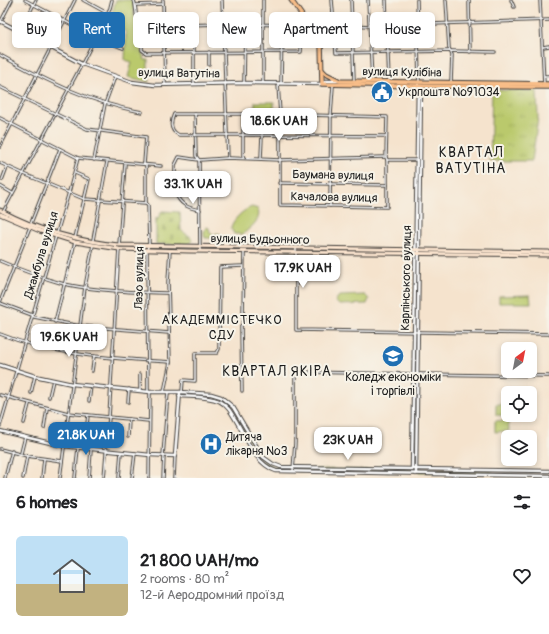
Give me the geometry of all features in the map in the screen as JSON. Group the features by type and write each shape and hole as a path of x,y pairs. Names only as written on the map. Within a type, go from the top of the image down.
{"main road":[{"path":"291,0 300,12"},
{"path":"321,48 322,84"},
{"path":"321,69 326,74 340,81"},
{"name":"вулиця Ватутіна","path":"340,81 354,81"},
{"name":"вулиця Кулібіна","path":"354,81 419,84"},
{"name":"вулиця Ватутіна","path":"322,84 549,85"},
{"name":"вулиця Ватутіна","path":"450,84 549,85"},
{"name":"вулиця Будьонного","path":"1,214 56,235 93,244 119,247 417,254 549,255"},
{"name":"вулиця Будьонного","path":"148,248 170,250 200,249"},
{"name":"вулиця Будьонного","path":"296,250 549,252"}],"street":[{"path":"0,22 12,0"},
{"path":"25,0 69,23"},
{"path":"30,12 36,0"},
{"path":"61,28 75,0"},
{"path":"83,0 105,12"},
{"path":"108,12 112,0"},
{"path":"134,0 136,12"},
{"path":"163,0 163,12"},
{"path":"222,0 222,12"},
{"path":"262,83 263,0"},
{"path":"332,0 333,12"},
{"path":"351,0 351,12"},
{"path":"368,0 372,81"},
{"path":"386,0 386,12"},
{"name":"Карпінського вулиця","path":"417,0 417,12"},
{"path":"446,0 447,23 452,56 450,84"},
{"path":"469,0 470,52"},
{"path":"511,0 514,7"},
{"path":"540,0 544,84"},
{"path":"136,5 163,4"},
{"path":"435,23 549,20"},
{"name":"вулиця Ватутіна","path":"0,22 12,28"},
{"path":"263,25 269,25"},
{"path":"362,26 369,26"},
{"path":"543,47 549,46"},
{"path":"0,147 50,48"},
{"name":"вулиця Ватутіна","path":"50,48 82,64 132,82 165,85 225,83 322,84 326,81 340,81"},
{"path":"1,214 24,174 90,48"},
{"path":"142,48 142,50 146,53 245,51 301,52 301,48"},
{"path":"165,48 165,85"},
{"path":"194,84 195,48"},
{"path":"225,48 228,158"},
{"path":"279,183 280,48"},
{"path":"336,48 336,53 451,51 494,52"},
{"path":"353,48 354,81"},
{"path":"387,48 389,82"},
{"name":"Карпінського вулиця","path":"417,250 419,84 418,48"},
{"path":"244,83 245,51"},
{"path":"209,52 209,65"},
{"path":"0,55 68,90 105,104 142,112"},
{"path":"544,76 549,76"},
{"path":"94,160 105,104 115,77"},
{"path":"330,206 331,116 333,84"},
{"name":"Карпінського вулиця","path":"416,474 418,332 416,160 419,84"},
{"path":"0,87 55,115 87,129 99,132"},
{"path":"280,114 174,114 171,122 175,133 179,135 243,134 386,136"},
{"path":"195,114 196,156 199,160 200,249"},
{"path":"244,114 243,156 245,159"},
{"path":"261,158 263,114"},
{"path":"306,115 386,117 387,185"},
{"path":"0,118 78,158 125,164 161,166"},
{"name":"Лазо вулиця","path":"99,132 146,136 146,203 148,204 149,244 149,478"},
{"path":"60,149 0,302 34,317 55,322 80,326 169,333"},
{"path":"200,210 188,208 176,195 175,165 179,157 199,160 261,158 280,160 386,157"},
{"name":"Джамбула вулиця","path":"0,426 75,173 78,158"},
{"path":"387,160 416,160"},
{"path":"80,326 85,287 107,162"},
{"path":"0,163 47,184 84,198 146,203"},
{"path":"104,478 125,164"},
{"path":"2,180 8,166"},
{"path":"55,322 89,179 75,173"},
{"name":"Баумана вулиця","path":"279,183 387,185"},
{"name":"Качалова вулиця","path":"279,183 280,205 330,206 387,207 387,185"},
{"path":"0,186 13,194"},
{"path":"242,390 241,326 245,318 243,316 244,249"},
{"path":"163,478 166,392 170,362 168,293 170,250"},
{"path":"296,250 296,330 549,334"},
{"name":"Карпінського вулиця","path":"412,474 413,374 417,254"},
{"path":"0,261 43,278 65,284 116,290 168,293"},
{"path":"174,478 179,396 183,380 194,381 195,353 217,353 219,349 220,267 243,266"},
{"path":"0,334 24,343 76,354 170,362"},
{"path":"60,478 78,334"},
{"path":"92,370 94,356"},
{"path":"0,365 35,376 72,384 149,392 211,394 221,397 237,412 266,461 277,466 549,471"},
{"path":"293,472 295,372 549,376"},
{"path":"140,374 140,391"},
{"path":"31,393 35,376"},
{"path":"49,397 53,380"},
{"path":"89,401 91,386"},
{"path":"128,402 129,390"},
{"path":"0,395 28,404 68,413 149,421"},
{"path":"179,396 207,398 222,403 230,410 256,457 261,462 276,470 293,472 549,476"},
{"path":"24,423 28,404"},
{"path":"44,428 47,408"},
{"path":"86,434 88,415"},
{"path":"128,437 129,419"},
{"path":"0,431 63,446 91,450 175,456"},
{"path":"21,454 25,437"},
{"path":"75,478 78,448"},
{"path":"0,449 28,456 62,461"},
{"path":"89,478 91,450"},
{"path":"5,478 12,451"},
{"path":"119,478 121,452"},
{"path":"132,478 135,453"},
{"path":"23,478 28,456"},
{"path":"42,478 44,459"}],"green space":[{"path":"116,0 133,0 133,48 141,48 145,60 148,60 148,71 150,72 149,82 128,77 132,62 125,60 125,12 112,12"},
{"path":"492,90 537,91 538,118 532,161 490,161"},
{"path":"255,102 274,102 274,111 255,111"},
{"path":"252,207 258,209 259,213 257,220 243,234 234,234 231,228 236,218 242,212"},
{"path":"162,211 180,212 181,230 191,237 192,242 189,244 156,244 156,218 159,217"},
{"path":"207,227 213,235 217,233 220,234 220,243 214,243 216,235 214,238 205,238 204,231"},
{"path":"365,295 369,299 367,304 339,305 336,302 339,296"},
{"path":"530,295 531,303 499,303 499,296"},
{"path":"496,404 501,404 501,415 496,415"},
{"path":"495,421 508,422 509,430 495,432"},
{"path":"242,426 264,460 270,465 290,470 271,467 259,458"},
{"path":"296,469 410,470 411,471 296,471"},
{"path":"419,470 492,471 492,473 419,472"}],"place":[{"name":"Укрпошта №91034","path":"382,92"},
{"name":"Коледж економіки і торгівлі","path":"393,356"},
{"name":"Дитяча лікарня №3","path":"211,444"}],"district":[{"name":"КВАРТАЛ ВАТУТІНА","path":"471,160"},
{"name":"АКАДЕММІСТЕЧКО СДУ","path":"222,326"},
{"name":"КВАРТАЛ ЯКІРА","path":"277,371"}]}
